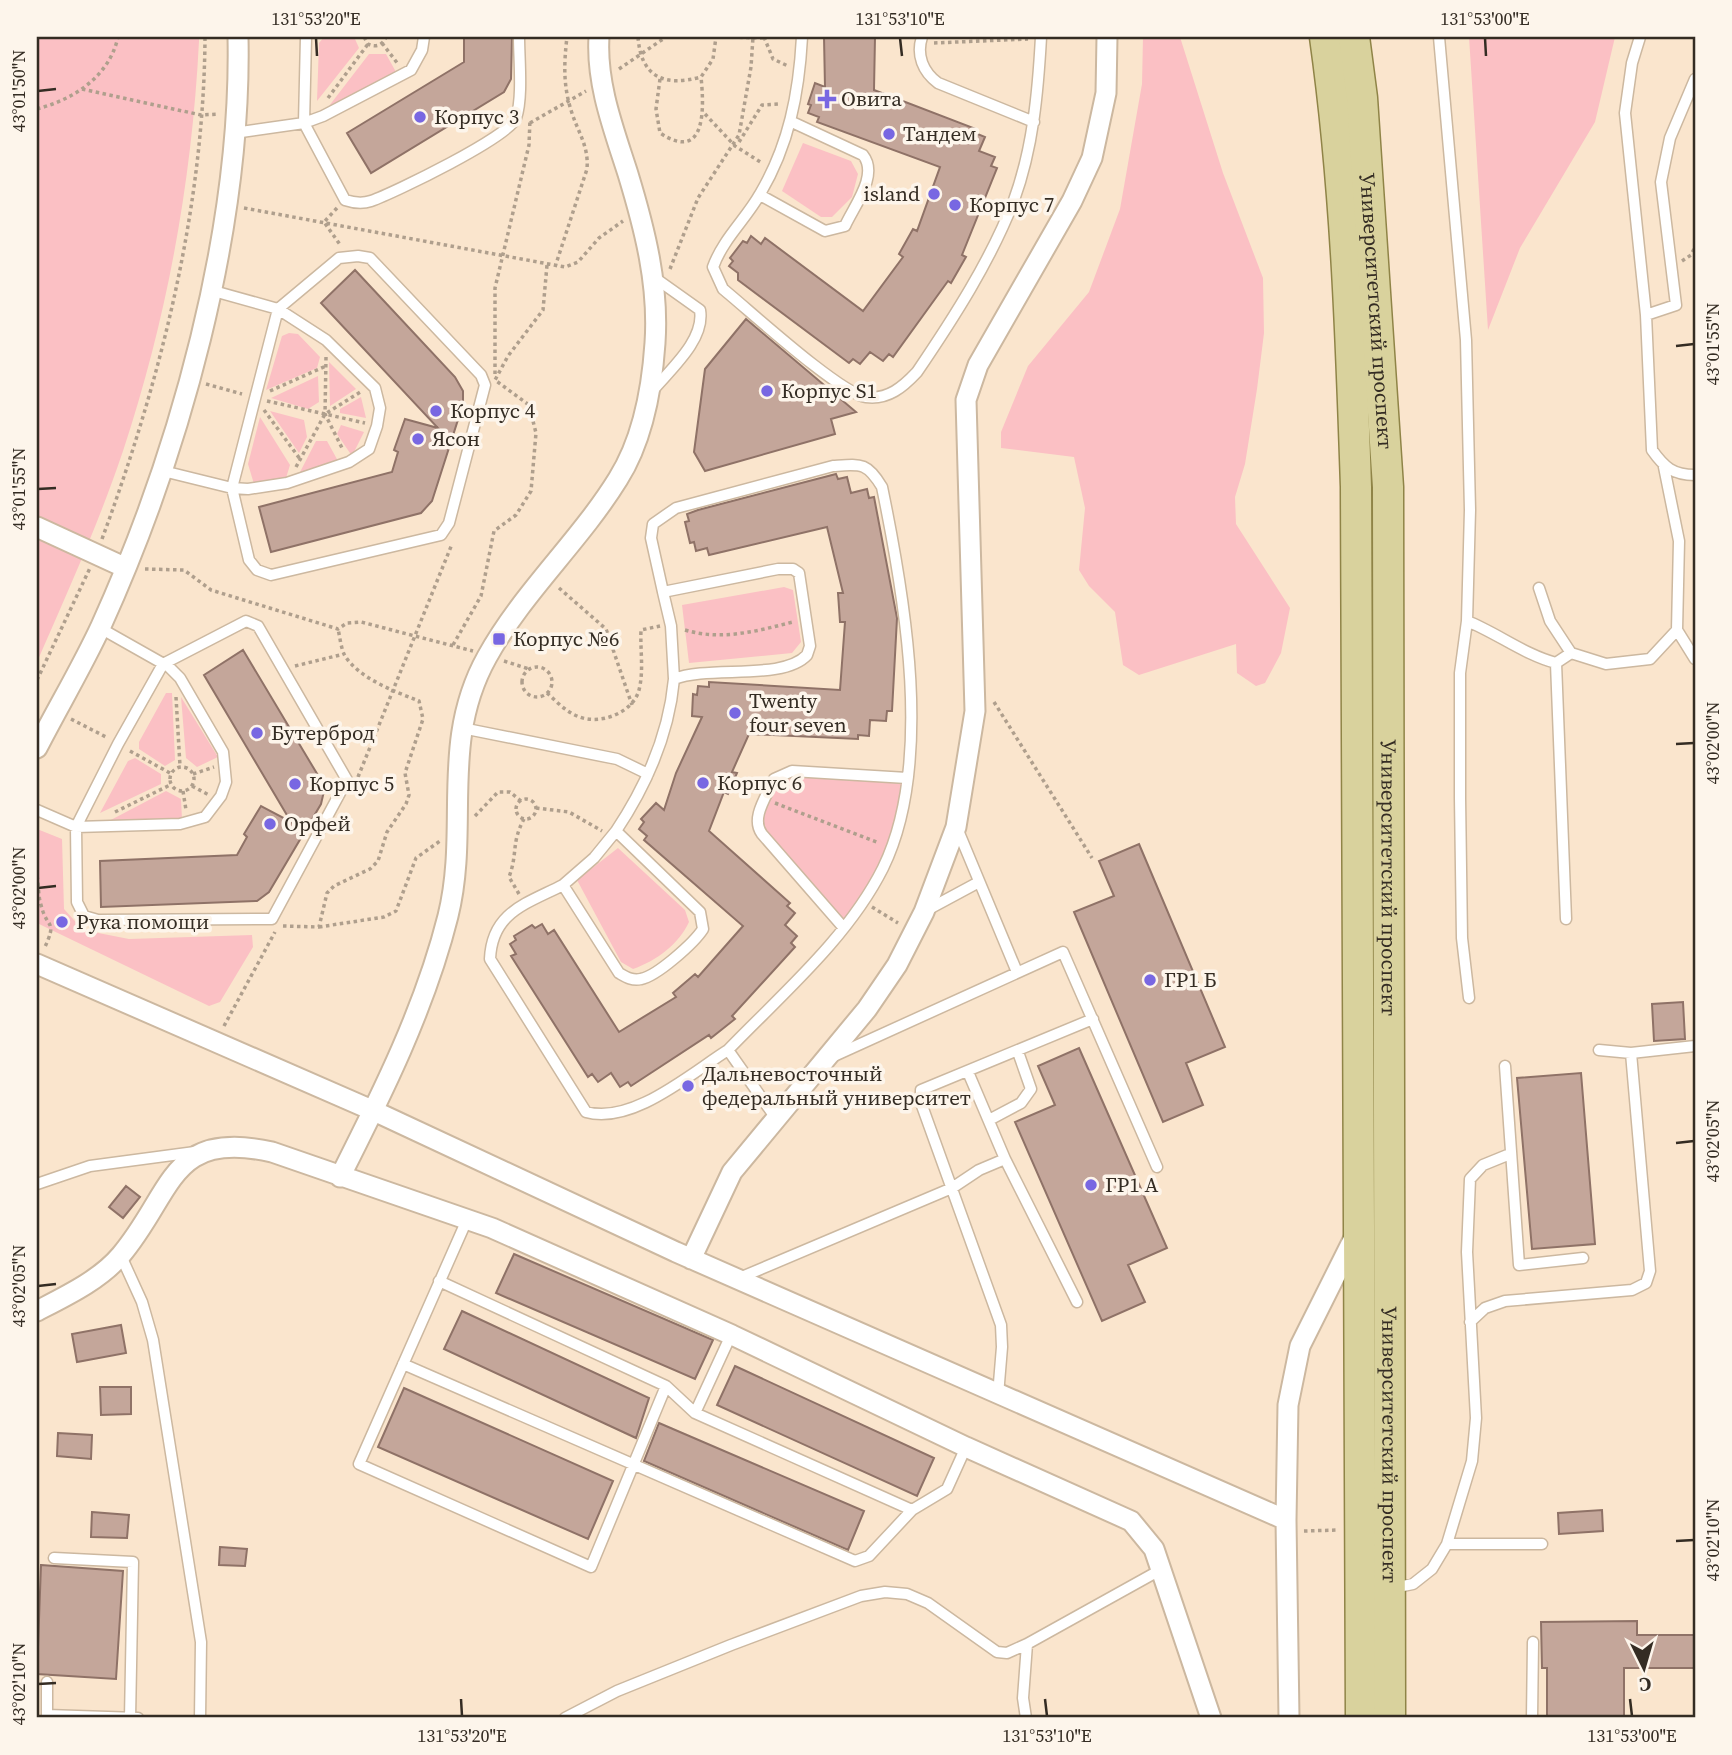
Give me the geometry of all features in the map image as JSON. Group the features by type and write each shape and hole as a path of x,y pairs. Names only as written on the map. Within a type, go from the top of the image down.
{"main road":[{"name":"Университетский проспект","path":"1325,37 1339,151 1350,313 1356,487 1361,1718"},
{"name":"Университетский проспект","path":"1354,37 1364,125 1388,487 1391,1718"},
{"path":"1359,1227 1389,1227"}],"street":[{"path":"37,748 100,628 126,568 163,471 190,380 225,205 234,133 238,37"},
{"path":"340,1178 374,1111 423,989 448,915 455,869 460,727 473,686 487,656 519,605 575,539 620,477 647,398 660,281 603,91 599,37"},
{"path":"691,1259 732,1172 820,1062 867,1009 897,965 924,912 956,827 975,711 967,511 966,400 970,384 1014,299 1072,201 1092,158 1106,93 1107,37"},
{"path":"37,527 126,568"},
{"path":"39,959 691,1259 1286,1526"},
{"path":"37,1311 85,1285 121,1256 178,1170 202,1150 251,1148 466,1222 492,1228 731,1335 965,1447 1131,1521 1154,1549 1211,1718"},
{"path":"1289,1718 1286,1526 1289,1405 1300,1346 1359,1227"}],"lane":[{"path":"306,37 304,123 345,200 354,203 370,201 447,165 506,131 516,120 517,113 519,37"},
{"path":"234,133 304,123 411,70 422,37"},
{"path":"802,37 792,122 760,195 716,258 713,267 723,289 839,384 864,397 902,389 917,372 996,241 1014,198 1034,122 1041,38"},
{"path":"1439,37 1466,340 1470,510 1467,621 1461,673 1460,798 1462,938 1469,998"},
{"path":"1640,37 1632,63 1625,113 1646,315 1652,450 1664,467 1679,541 1677,631 1695,659"},
{"path":"921,40 922,65 927,75 938,83 1034,122"},
{"path":"1646,315 1676,305 1661,182 1670,138 1695,79"},
{"path":"760,195 825,231 835,230 845,226 870,173 870,163 863,155 792,122"},
{"path":"348,257 369,258 481,375 485,385 449,523 441,535 271,575 257,570 249,560 232,488 278,309 338,258 348,257"},
{"path":"647,398 683,355 702,321 700,310 660,281"},
{"path":"163,471 232,488 248,489 287,483 349,461 369,449 377,426 380,408 373,384 326,340 278,309 210,290"},
{"path":"858,464 871,470 882,487 906,612 910,743 905,810 883,869 863,901 813,962 728,1050 632,1110 611,1115 586,1112 490,960 491,941 505,917 563,885 594,858 614,834 648,774 671,707 674,680 671,626 663,592 651,538 653,524 662,515 714,497 833,467 858,464"},
{"path":"1664,467 1682,475 1695,475"},
{"path":"663,592 793,569 802,581 810,646 807,656 793,666 690,673 674,680"},
{"path":"1539,588 1550,621 1571,653 1606,664 1650,659 1677,631"},
{"path":"246,621 258,626 347,780 272,919 98,920 84,916 77,902 76,827 163,664 246,621"},
{"path":"1467,621 1556,663"},
{"path":"37,810 76,827 180,824 205,817 222,796 226,782 223,752 180,678 163,664 100,628"},
{"path":"1556,663 1571,653"},
{"path":"1556,663 1566,919"},
{"path":"460,727 604,755 648,774"},
{"path":"843,927 757,827 757,818 774,779 793,771 907,778"},
{"path":"956,827 1017,972"},
{"path":"563,885 620,973 629,979 641,979 653,973 696,939 703,929 700,912 614,834"},
{"path":"924,912 979,882"},
{"path":"820,1062 1063,952 1157,1167"},
{"path":"998,1395 1002,1347 1000,1325 921,1103 921,1090 1093,1019"},
{"path":"1598,1050 1630,1053 1695,1046"},
{"path":"728,1050 775,1117"},
{"path":"989,1119 1021,1103 1031,1090 1018,1052"},
{"path":"1470,1322 1485,1308 1505,1301 1632,1290 1646,1283 1650,1270 1630,1053"},
{"path":"1506,1066 1519,1265 1583,1258"},
{"path":"968,1072 1005,1159 1077,1302"},
{"path":"37,1184 90,1166 202,1150"},
{"path":"1390,1588 1413,1584 1432,1569 1447,1544 1472,1461 1476,1418 1467,1252 1470,1179 1483,1165 1510,1154"},
{"path":"737,1279 952,1188 979,1170 1005,1159"},
{"path":"466,1222 359,1464 591,1567 666,1386"},
{"path":"121,1256 142,1301 153,1340 201,1642 200,1718"},
{"path":"439,1281 666,1386 695,1413 912,1510"},
{"path":"695,1413 731,1335"},
{"path":"403,1364 855,1561 869,1556 912,1510 947,1489 965,1447"},
{"path":"1447,1544 1542,1544"},
{"path":"54,1558 133,1562 130,1718"},
{"path":"565,1718 617,1691 861,1596 885,1592 907,1594 928,1603 997,1652 1007,1653 1162,1569"},
{"path":"1532,1718 1533,1642"},
{"path":"1026,1718 1023,1698 1027,1644"},
{"path":"47,1682 47,1716 138,1718"}],"path":[{"path":"37,109 53,105 82,89 101,73 118,37"},
{"path":"37,680 97,554 132,457 163,344 190,207 201,115 205,37"},
{"path":"364,37 368,44 375,46 382,44 386,37 422,37"},
{"path":"555,267 587,169 588,157 585,142 572,114 563,73 566,37"},
{"path":"638,37 640,54 660,79 681,83 701,77 713,59 716,37"},
{"path":"725,37 764,37 773,59 783,65 800,68"},
{"path":"735,146 751,67 753,37"},
{"path":"921,40 1041,38"},
{"path":"325,102 368,44"},
{"path":"382,44 405,73"},
{"path":"660,79 656,109 660,132 671,140 691,139 699,131 705,114 701,77"},
{"path":"82,89 201,115"},
{"path":"660,281 698,198 750,128 762,106 770,103 795,106"},
{"path":"705,114 735,146 772,169"},
{"path":"324,222 345,200"},
{"path":"225,205 555,267 565,267 578,262 599,238 638,212"},
{"path":"324,222 348,257"},
{"path":"453,645 481,596 494,531 516,515 531,491 536,433 529,405 495,380 508,356 543,310 547,265"},
{"path":"287,483 325,414 326,340"},
{"path":"255,398 326,366"},
{"path":"190,380 377,426"},
{"path":"325,414 373,384"},
{"path":"255,398 300,459"},
{"path":"325,414 349,461"},
{"path":"126,568 184,570 211,590 338,629 347,624 361,622 453,645 528,669 538,667 547,671 552,684 547,693 533,696 525,691 523,677 528,669"},
{"path":"544,575 606,629 632,705"},
{"path":"547,693 578,717 594,720 614,716 632,705 642,675 641,630 648,626 671,626 700,634 729,635 765,631 796,621 807,622"},
{"path":"318,927 327,893 334,886 369,869 378,861 387,832 409,795 405,773 423,719 419,701 360,671 344,654 338,629"},
{"path":"283,669 344,654"},
{"path":"974,671 1092,858"},
{"path":"176,688 180,766"},
{"path":"56,711 118,744"},
{"path":"124,761 136,740"},
{"path":"130,751 170,773"},
{"path":"193,774 225,762"},
{"path":"170,773 180,766"},
{"path":"170,785 179,792 190,790 195,780 191,769 180,766"},
{"path":"170,773 170,785"},
{"path":"109,815 170,785"},
{"path":"279,925 318,927 384,917 396,911 416,858 477,815 498,792 510,792 521,801 530,800 536,808 569,812 614,834"},
{"path":"766,799 891,848"},
{"path":"521,801 517,813 524,819"},
{"path":"525,905 509,877 517,858 514,836 524,819 533,816 536,808"},
{"path":"37,876 41,906 51,923 51,932 39,959"},
{"path":"863,901 912,932"},
{"path":"1286,1526 1347,1530"}],"shaded area":[{"path":"37,37 199,37 199,41 190,145 175,249 139,401 114,478 37,662"},
{"path":"324,37 355,39 359,48 317,101 319,43"},
{"path":"1143,37 1180,37 1223,173 1263,278 1264,333 1245,464 1235,497 1236,524 1290,608 1281,653 1265,683 1256,686 1237,673 1236,644 1139,675 1123,665 1115,612 1089,586 1079,570 1085,508 1074,457 1001,448 1001,432 1028,366 1089,292 1120,209 1142,84"},
{"path":"1469,37 1615,37 1595,122 1520,248 1488,330"},
{"path":"369,54 386,54 396,72 329,106"},
{"path":"803,143 851,161 858,174 852,197 832,217 821,217 782,191"},
{"path":"289,333 298,334 320,357 317,368 266,390 282,336"},
{"path":"329,362 356,389 330,406"},
{"path":"318,376 319,402 308,409 271,398"},
{"path":"361,397 366,418 340,413 340,409"},
{"path":"270,411 304,420 307,437 299,453"},
{"path":"260,417 290,465 286,478 254,484 248,464"},
{"path":"341,425 364,432 352,456 337,434"},
{"path":"316,441 327,441 338,461 298,476"},
{"path":"784,587 793,590 801,642 792,653 689,663 682,605"},
{"path":"166,693 172,693 175,760 165,766 139,749 139,742"},
{"path":"181,697 218,757 197,767 186,758"},
{"path":"135,758 161,774 161,784 100,813 128,761"},
{"path":"792,771 907,778 883,869 843,927 757,827 774,779"},
{"path":"166,791 181,799 182,819 107,822"},
{"path":"37,829 62,839 64,909 83,930 129,939 252,935 253,947 220,1002 209,1006 37,923"},
{"path":"618,848 685,910 689,922 666,951 633,969 621,962 577,880"}],"building":[{"name":"Корпус 3","path":"464,37 512,37 511,79 504,92 371,173 347,133 464,62"},
{"name":"Корпус 7","path":"824,37 875,37 874,90 976,129 975,133 985,137 979,151 995,157 991,166 997,168 962,255 966,257 951,283 948,281 893,357 889,354 883,361 870,352 860,364 853,359 849,363 738,280 738,273 729,266 733,261 730,258 743,241 747,243 751,236 761,244 765,238 863,311 903,257 899,254 913,229 917,231 940,167 817,122 819,117 808,113 815,83 825,87"},
{"name":"Корпус 4","path":"355,270 455,377 463,391 463,404 432,501 421,513 271,552 259,507 392,472 398,452 394,450 405,419 438,428 321,303"},
{"name":"Корпус S1","path":"746,319 856,412 831,419 835,434 705,471 694,452 705,369"},
{"name":"Корпус 6","path":"836,474 838,479 847,477 851,493 867,489 869,498 874,497 897,618 892,711 887,711 886,721 870,720 869,736 858,735 858,739 749,734 732,772 737,773 728,794 724,792 709,831 790,903 787,906 795,913 785,925 797,936 791,943 795,947 732,1016 735,1019 711,1038 709,1035 631,1086 628,1082 620,1087 611,1073 598,1082 592,1074 588,1077 511,956 516,954 510,944 516,940 514,936 532,925 535,928 542,924 548,934 554,930 619,1032 676,997 673,993 695,974 698,977 743,926 644,840 647,836 639,829 644,822 641,819 656,803 664,810 676,773 702,717 692,716 693,694 697,695 698,686 709,687 709,682 840,690 845,622 840,622 838,593 843,593 827,527 709,555 707,548 696,551 694,542 690,543 685,522 689,521 687,514 698,510"},
{"name":"Корпус 5","path":"243,650 319,777 324,791 321,804 269,892 257,901 101,907 100,861 237,855 247,837 244,834 261,806 291,822 204,675"},
{"name":"ГР1 Б","path":"1139,844 1225,1047 1186,1063 1203,1105 1163,1122 1074,912 1114,896 1099,861"},
{"path":"1683,1002 1685,1039 1654,1041 1652,1004"},
{"name":"ГР1 А","path":"1079,1048 1167,1248 1128,1265 1145,1302 1102,1321 1015,1122 1055,1105 1038,1066"},
{"path":"1581,1073 1595,1244 1532,1249 1517,1078"},
{"path":"126,1186 140,1197 123,1218 109,1207"},
{"path":"514,1254 713,1340 695,1379 496,1293"},
{"path":"462,1311 649,1398 636,1438 444,1349"},
{"path":"121,1325 126,1353 77,1362 72,1334"},
{"path":"735,1366 934,1458 917,1496 717,1405"},
{"path":"100,1387 131,1387 131,1414 101,1415"},
{"path":"404,1388 613,1481 588,1539 378,1447"},
{"path":"659,1423 864,1511 848,1550 644,1461"},
{"path":"58,1433 92,1435 91,1459 57,1456"},
{"path":"1602,1510 1603,1531 1559,1534 1558,1513"},
{"path":"92,1512 129,1515 127,1538 91,1537"},
{"path":"220,1547 247,1549 245,1566 219,1565"},
{"path":"41,1565 123,1571 116,1679 37,1674"},
{"path":"1637,1621 1637,1635 1695,1635 1695,1668 1624,1668 1624,1718 1547,1718 1547,1668 1542,1668 1541,1622"}],"place":[{"name":"Овита","path":"827,99"},
{"name":"Корпус 3","path":"420,117"},
{"name":"Тандем","path":"889,134"},
{"name":"island","path":"934,194"},
{"name":"Корпус 7","path":"955,205"},
{"name":"Корпус S1","path":"767,391"},
{"name":"Корпус 4","path":"436,411"},
{"name":"Ясон","path":"418,439"},
{"name":"Корпус №6","path":"499,639"},
{"name":"Twenty four seven","path":"735,713"},
{"name":"Бутерброд","path":"257,733"},
{"name":"Корпус 6","path":"703,783"},
{"name":"Корпус 5","path":"295,784"},
{"name":"Орфей","path":"270,824"},
{"name":"Рука помощи","path":"62,922"},
{"name":"ГР1 Б","path":"1150,980"},
{"name":"Дальневосточный федеральный университет","path":"688,1086"},
{"name":"ГР1 А","path":"1091,1185"}]}
